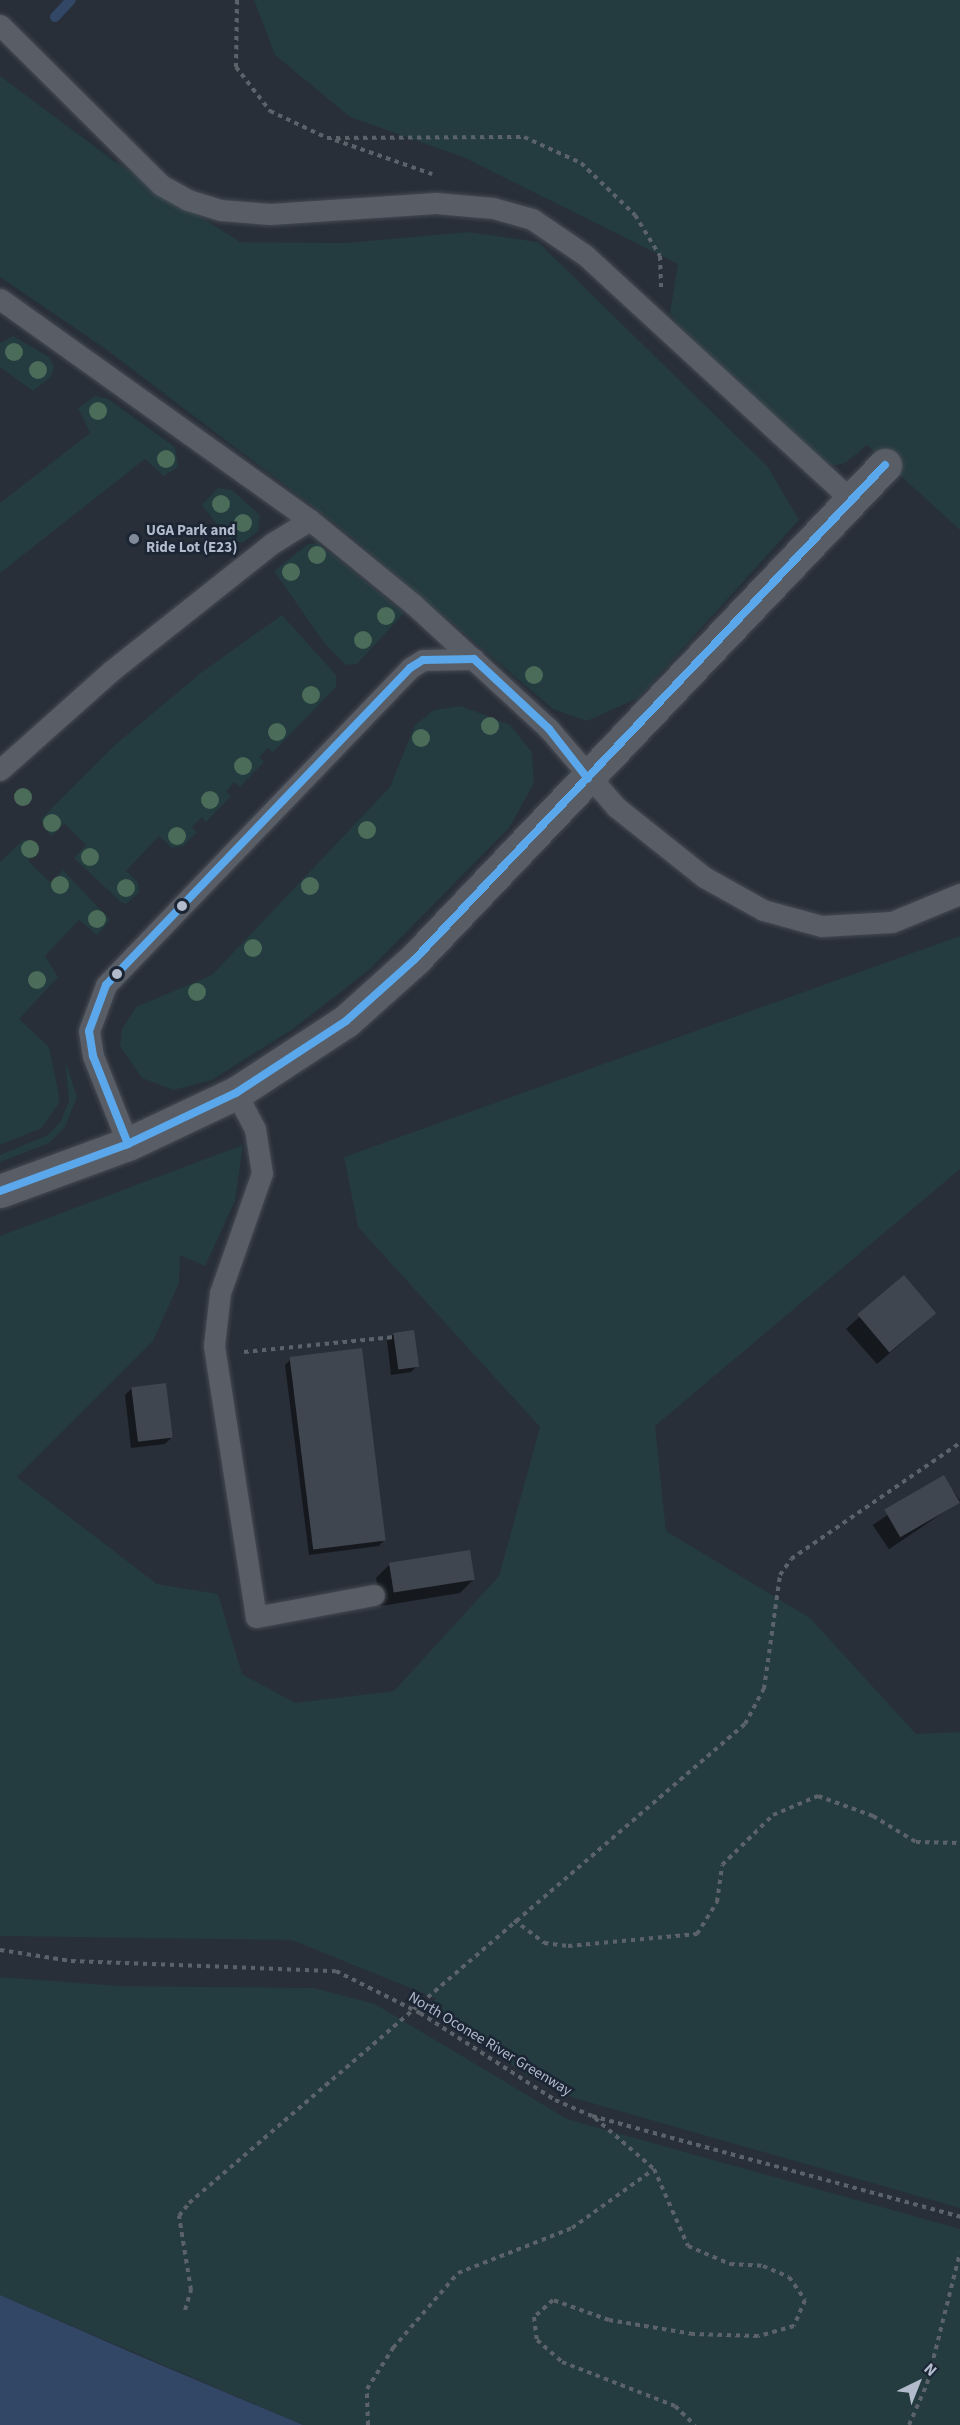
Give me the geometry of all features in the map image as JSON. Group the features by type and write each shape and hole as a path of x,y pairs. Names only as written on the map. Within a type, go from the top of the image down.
{"street":[{"path":"0,1191 128,1144 236,1093 346,1022 415,959 885,465"}],"lane":[{"path":"0,25 161,185 188,200 221,210 270,214 461,205 532,219 585,255 852,500"},
{"path":"0,299 310,520 474,659 549,729 588,779 704,877 763,910 821,926 892,922 960,894"},
{"path":"0,770 111,670 271,544 310,520"},
{"path":"128,1144 93,1056 89,1031 106,985 410,668 423,660 474,659"},
{"path":"236,1093 255,1129 262,1173 220,1293 214,1346 256,1617 374,1595"}],"path":[{"path":"237,0 236,67 270,111 327,138 368,147 431,173 461,205"},
{"path":"327,138 524,137 581,164 635,215 660,256 662,326"},
{"path":"237,1353 394,1337"},
{"path":"185,2310 191,2290 179,2216 410,2009 745,1724 764,1689 780,1575 791,1559 960,1443"},
{"path":"514,1920 544,1943 568,1946 697,1934 717,1902 722,1865 773,1815 818,1796 873,1816 916,1842 960,1842"},
{"name":"North Oconee River Greenway","path":"0,1950 71,1961 336,1971 410,2009 555,2100 592,2116 960,2217"},
{"path":"592,2116 654,2169 688,2246 730,2264 763,2266 789,2277 805,2300 794,2326 758,2336 693,2334 609,2320 553,2300 534,2317 537,2340 561,2362 675,2406 695,2425"},
{"path":"368,2425 367,2389 393,2348 458,2273 572,2228 654,2169"},
{"path":"909,2425 927,2384 960,2253"}],"green space":[{"path":"254,0 960,0 960,530 867,445 845,463 832,466 818,459 678,324 670,313 678,264 463,157 350,117 275,55"},
{"path":"0,76 114,161 240,242 345,243 468,232 538,242 768,467 799,520 638,698 587,721 553,709 336,524 103,347 0,277"},
{"path":"13,336 49,357 54,367 51,377 33,391 0,367 0,343"},
{"path":"95,396 108,399 175,447 178,467 164,476 145,459 0,573 0,503 90,433 78,408"},
{"path":"218,488 232,490 260,515 258,531 242,543 228,538 202,505"},
{"path":"318,543 404,613 357,664 346,665 325,644 274,571 308,544"},
{"path":"282,615 336,675 336,687 273,752 268,748 259,757 264,762 240,787 234,782 226,792 231,796 206,822 202,817 192,827 197,832 183,846 172,848 159,836 126,871 138,882 139,893 126,904 121,902 74,858 86,845 64,823 51,837 41,819 116,744 202,672"},
{"path":"461,706 510,725 532,752 534,783 509,828 369,970 293,1029 212,1080 173,1090 142,1078 120,1046 122,1029 136,1007 212,975 390,787 415,725 434,710"},
{"path":"24,839 40,849 28,861 51,883 63,870 110,920 97,935 79,920 45,956 58,977 19,1019 49,1047 60,1101 42,1128 0,1145 0,862"},
{"path":"960,936 960,1169 655,1426 666,1531 810,1618 916,1734 960,1732 960,2208 574,2098 527,2075 423,2005 437,1999 292,1940 0,1936 0,1236 243,1145 235,1201 205,1266 180,1255 179,1283 153,1341 17,1477 157,1584 218,1594 242,1674 295,1703 394,1691 499,1576 540,1427 358,1227 344,1157"},
{"path":"65,1060 77,1097 65,1127 49,1143 0,1162 0,1155 48,1135 61,1121 69,1101"},
{"path":"0,1977 120,1986 314,1988 375,2004 567,2119 960,2229 960,2425 303,2425 0,2295"}],"water":[{"path":"0,2295 135,2354 303,2425 0,2425"}],"building":[{"path":"904,1275 936,1313 889,1353 857,1314"},
{"path":"414,1330 419,1367 398,1370 393,1333"},
{"path":"362,1348 386,1541 313,1549 290,1357"},
{"path":"166,1383 173,1438 138,1442 131,1387"},
{"path":"944,1475 960,1503 900,1537 884,1510"},
{"path":"470,1550 475,1580 394,1592 389,1563"}],"waterway":[{"path":"55,17 71,0"}],"transit line":[{"path":"0,1191 128,1144 236,1093 346,1021 415,959 885,465"},
{"path":"128,1144 93,1056 89,1031 106,985 410,668 423,660 474,659 549,729 588,779"}],"place":[{"name":"UGA Park and Ride Lot (E23)","path":"134,539"}]}
